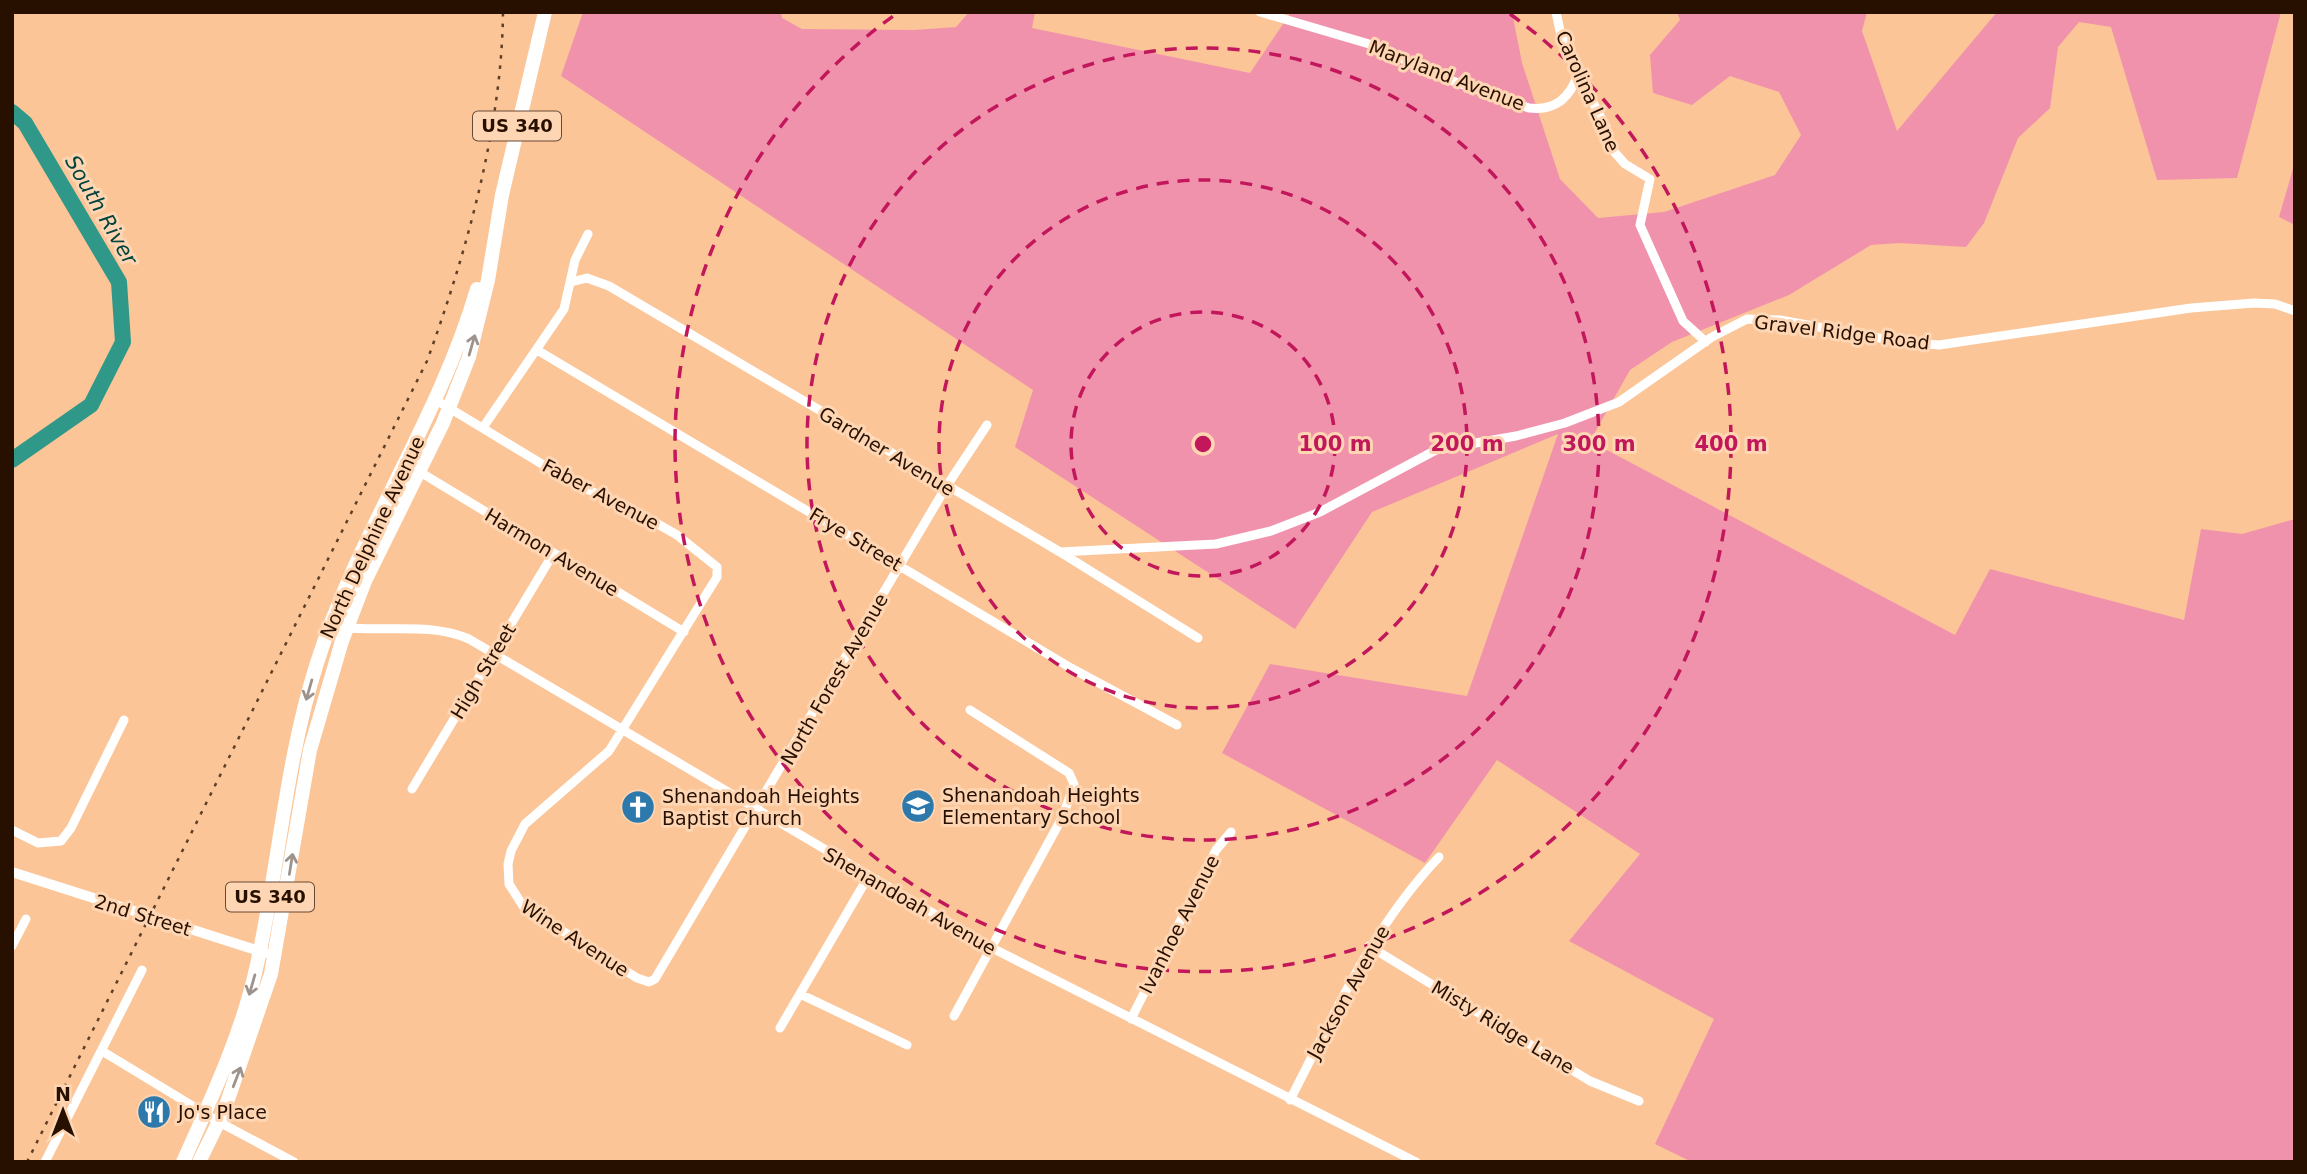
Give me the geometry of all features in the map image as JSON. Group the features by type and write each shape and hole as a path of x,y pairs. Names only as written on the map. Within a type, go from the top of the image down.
{"main road":[{"name":"North Delphine Avenue","path":"199,1162 219,1122 247,1052 275,956 310,750 346,629 365,581 420,472 448,409 478,324 493,241 545,12"},
{"name":"North Delphine Avenue","path":"183,1162 243,1016 259,951 293,755 310,686 330,625 365,543 436,400 493,241"}],"street":[{"name":"Maryland Avenue","path":"1260,12 1376,46 1433,74 1529,108 1554,106 1561,102 1570,92 1578,74"},
{"name":"Carolina Lane","path":"1556,12 1560,31 1605,127 1609,146 1625,164 1650,179 1640,225 1683,321 1706,342"},
{"path":"484,426 564,309 575,260 588,233"},
{"name":"Gardner Avenue","path":"571,282 587,278 608,286 1060,552 1198,638"},
{"name":"Gravel Ridge Road","path":"1060,552 1172,547 1240,539 1289,525 1343,500 1436,450 1516,436 1565,423 1619,401 1706,342 1747,319 1780,320 1896,341 1940,345 2191,307 2254,303 2275,304 2295,311"},
{"name":"Frye Street","path":"537,350 1122,697 1177,725"},
{"name":"Faber Avenue","path":"436,400 448,409 484,426 575,484 630,508 677,535 715,563 717,577 684,632"},
{"name":"North Forest Avenue","path":"660,970 756,812 946,486 987,425"},
{"name":"Harmon Avenue","path":"420,472 684,632"},
{"name":"High Street","path":"412,789 553,554"},
{"name":"Shenandoah Avenue","path":"330,625 346,629 442,630 469,639 756,812 992,948 1416,1162"},
{"path":"623,731 684,632"},
{"path":"954,1016 1063,816 1074,784 1069,774 970,710"},
{"path":"12,830 38,843 61,841 71,828 124,720"},
{"name":"Wine Avenue","path":"623,731 597,764 534,814 521,830 511,851 507,874 517,900 637,978 653,981 660,970"},
{"name":"Ivanhoe Avenue","path":"1131,1019 1216,850 1231,832"},
{"name":"Jackson Avenue","path":"1290,1100 1370,946 1417,879 1438,857"},
{"name":"2nd Street","path":"12,872 275,956"},
{"path":"780,1028 868,877"},
{"path":"12,946 26,919"},
{"name":"Misty Ridge Lane","path":"1370,946 1590,1081 1639,1101"},
{"path":"44,1162 142,970"},
{"path":"800,994 907,1045"},
{"path":"102,1051 219,1122 294,1162"}],"shaded area":[{"path":"583,12 781,12 782,18 802,29 914,30 956,27 969,12 1035,12 1032,28 1250,73 1291,12 1512,12 1522,63 1560,179 1598,218 1664,212 1775,175 1801,135 1779,92 1730,76 1692,105 1653,93 1650,55 1680,20 1677,12 1867,12 1862,31 1897,131 1997,12 2281,12 2237,178 2157,180 2111,27 2079,22 2058,47 2050,108 2018,138 1984,223 1966,247 1899,243 1871,245 1789,295 1672,342 1630,370 1590,441 1955,635 1990,569 2184,620 2201,529 2242,534 2295,519 2295,1162 1692,1162 1655,1144 1714,1019 1569,941 1640,854 1497,760 1425,863 1222,753 1270,664 1467,696 1558,434 1372,512 1295,629 1015,447 1033,390 561,76"},
{"path":"2295,162 2295,225 2279,217"}],"waterway":[{"name":"South River","path":"12,112 25,123 119,282 123,342 91,405 12,460"}],"railway":[{"path":"27,1162 427,361 468,234 489,145 501,56 503,12"}],"place":[{"name":"Shenandoah Heights Elementary School","path":"918,806"},
{"name":"Shenandoah Heights Baptist Church","path":"638,807"},
{"name":"Jo's Place","path":"154,1112"}]}
